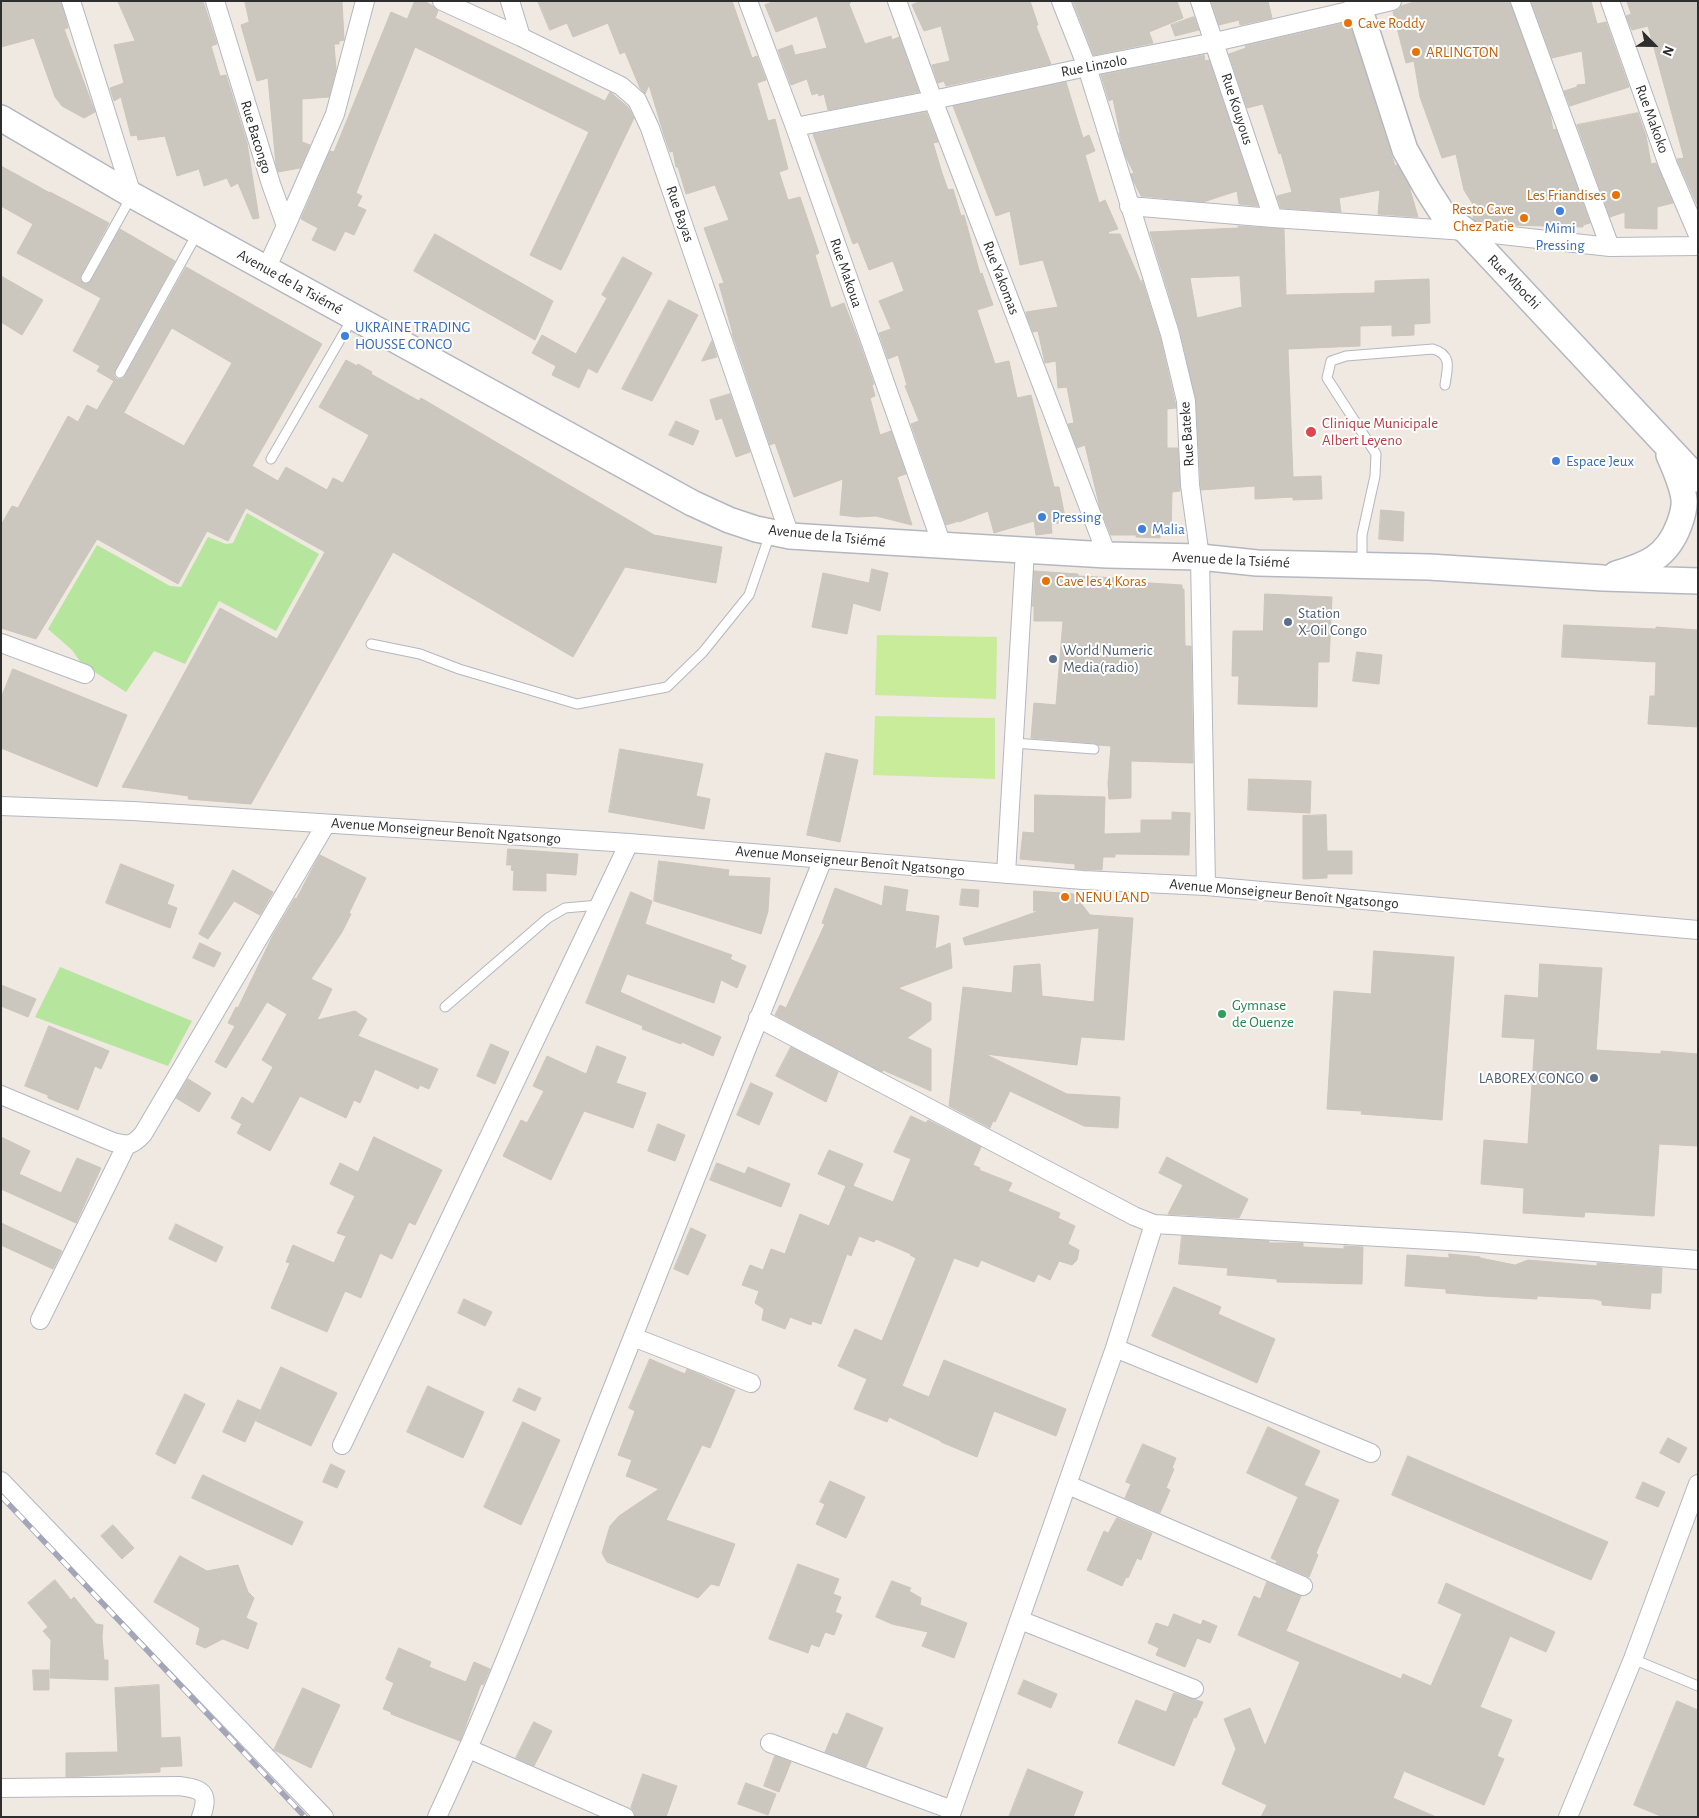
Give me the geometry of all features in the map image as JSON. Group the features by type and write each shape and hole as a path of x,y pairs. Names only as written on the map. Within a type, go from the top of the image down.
{"main road":[{"name":"Rue Mbochi","path":"1359,5 1405,150 1426,189 1443,214 1466,231 1698,479"},
{"name":"Avenue de la Tsiémé","path":"1,118 198,232 692,503 729,520 781,534 942,545 1107,555 1200,557 1257,563 1429,567 1603,578 1698,581"},
{"path":"1603,578 1637,568 1665,551 1676,534 1683,516 1684,501 1680,483 1664,441"}],"street":[{"path":"71,1 132,195"},
{"name":"Rue Bacongo","path":"215,1 271,184 286,226"},
{"path":"266,269 335,114 365,1"},
{"name":"Rue Bayas","path":"442,1 621,86 637,100 650,128 781,534"},
{"path":"510,1 521,37"},
{"name":"Rue Makoua","path":"748,1 795,126 942,545"},
{"name":"Rue Yakomas","path":"897,1 1107,555"},
{"name":"Rue Bateke","path":"1061,1 1087,66 1170,334 1186,401 1190,485 1200,557 1206,886"},
{"name":"Rue Kouyous","path":"1200,1 1273,218"},
{"name":"Rue Linzolo","path":"795,126 933,100 1087,66 1215,42 1359,5 1392,1"},
{"path":"1520,1 1610,247"},
{"name":"Rue Makoko","path":"1610,1 1668,165 1698,235"},
{"path":"1129,206 1466,231 1610,247 1698,246"},
{"path":"1006,874 1025,550"},
{"path":"2,647 85,674"},
{"name":"Avenue Monseigneur Benoît Ngatsongo","path":"1,806 133,811 629,843 1084,880 1206,886 1698,930"},
{"path":"1,1095 113,1142 126,1146 136,1142 143,1134 326,824"},
{"path":"342,1445 629,843"},
{"path":"437,1817 469,1749 758,1018 823,859"},
{"path":"758,1018 1125,1211 1154,1224 1466,1242 1698,1260"},
{"path":"40,1320 126,1146"},
{"path":"770,1743 951,1813 1068,1485 1115,1348 1154,1224"},
{"path":"633,1337 750,1383"},
{"path":"1115,1348 1371,1453"},
{"path":"1,1481 324,1817"},
{"path":"1568,1817 1633,1659 1698,1484"},
{"path":"1068,1485 1303,1586"},
{"path":"1020,1620 1194,1689"},
{"path":"469,1749 625,1817"},
{"path":"1,1788 192,1787 200,1790 205,1796 205,1805 201,1817"}],"lane":[{"path":"86,278 132,195"},
{"path":"120,373 198,232"},
{"path":"270,459 354,317"},
{"path":"1362,566 1362,535 1375,476 1376,454 1327,378 1331,361 1346,356 1433,349 1442,352 1447,360 1445,385"},
{"path":"371,644 420,654 460,669 577,704 667,687 703,652 749,595 781,534"},
{"path":"1014,743 1094,749"},
{"path":"445,1007 548,918 565,908 599,905"},
{"path":"1633,1659 1698,1686"}],"green space":[{"path":"247,513 319,554 276,631 219,601 185,664 154,651 126,692 82,664 72,650 48,629 97,545 170,586 181,587 208,537 226,544 233,543"},
{"path":"877,635 997,637 996,699 875,695"},
{"path":"875,716 995,718 995,779 873,775"},
{"path":"60,967 192,1021 168,1066 35,1017"}],"building":[{"path":"1,1 61,1 68,28 64,29 95,112 84,118 62,106 55,97 34,38 1,47"},
{"path":"118,1 203,1 217,44 211,46 220,76 226,75 247,143 259,218 253,219 238,183 231,187 227,178 204,186 199,169 177,176 165,136 138,140 137,135 131,136 121,97 114,101 110,88 124,83 114,45 135,41"},
{"path":"245,1 342,1 344,40 339,41 339,44 334,44 336,69 329,97 302,99 302,142 310,145 300,168 278,172 268,78 257,81 241,25 249,22"},
{"path":"415,1 424,1 433,6 438,11 435,18 605,101 610,92 628,107 634,118 561,270 530,255 589,132 415,47 356,193 362,196 357,206 366,210 354,235 345,231 335,251 312,240 318,228 301,219 330,151 334,152 391,12 407,19"},
{"path":"538,1 732,1 752,58 757,56 766,80 757,83 768,121 775,119 788,169 779,172 788,200 800,197 819,253 815,255 831,308 844,303 857,336 874,384 872,385 875,396 870,398 880,435 891,431 906,474 897,477 912,525 876,516 857,517 840,515 843,479 794,497 775,443 770,445 732,333 719,284 724,283 704,228 729,220 715,185 686,194 678,167 676,167 673,151 670,152 664,135 649,85 645,94 640,88 625,52 620,54 608,23 573,37 567,23 550,30"},
{"path":"775,1 852,1 849,4 865,44 891,36 892,40 899,37 919,92 828,110 824,94 819,96 818,93 812,95 807,79 791,85 778,50 792,45 795,55 827,48 817,16 776,32 765,5"},
{"path":"921,1 1030,1 1038,25 1036,26 1051,64 946,86 944,81 938,83 932,65 950,61 941,26 924,31 912,5"},
{"path":"1073,1 1177,1 1183,18 1149,32 1153,43 1094,55"},
{"path":"1211,1 1268,1 1272,18 1240,25 1239,20 1219,25"},
{"path":"1418,1 1510,1 1550,113 1553,130 1556,129 1590,223 1583,225 1583,227 1508,225 1477,222 1473,219 1474,206 1464,190 1456,154 1442,158 1420,97 1414,61 1406,63 1393,12 1401,6"},
{"path":"1531,1 1591,1 1597,24 1606,22 1629,87 1570,106 1564,91 1577,87 1577,85 1586,84 1582,51 1552,58"},
{"path":"1627,1 1698,1 1698,207 1677,159 1684,158 1648,26 1632,30 1626,16 1631,14"},
{"path":"1194,17 1199,30 1175,36 1171,25"},
{"path":"1349,22 1395,166 1397,165 1409,186 1418,217 1378,214 1380,190 1339,198 1341,212 1281,208 1277,196 1292,192 1281,153 1279,154 1263,104 1247,108 1229,54 1246,48 1245,46"},
{"path":"1204,55 1205,61 1209,60 1258,206 1239,204 1237,191 1203,202 1141,196 1133,180 1131,174 1134,173 1125,155 1113,99 1109,101 1101,75"},
{"path":"1066,82 1083,138 1089,135 1095,151 1085,155 1099,203 1105,200 1118,229 1108,232 1109,234 1120,234 1142,285 1142,280 1160,337 1175,402 1176,408 1167,409 1167,448 1178,448 1180,491 1172,492 1171,534 1160,534 1160,538 1136,537 1136,535 1111,535 1100,508 1085,445 1077,448 1068,424 1074,423 1067,387 1058,388 1056,361 1045,363 1038,331 1033,332 1027,317 1026,312 1058,307 1043,260 1020,265 1010,211 996,216 953,106"},
{"path":"926,112 938,142 933,143 942,173 948,190 953,189 961,216 964,215 980,274 982,273 993,305 977,310 995,364 1009,361 1017,398 1031,395 1054,487 1059,487 1066,522 1051,524 1052,533 1036,535 1034,521 994,533 988,511 946,525 911,424 919,421 905,386 907,385 898,355 888,359 879,333 891,329 879,301 904,291 893,261 869,270 858,242 853,244 813,134"},
{"path":"1638,113 1646,136 1651,164 1656,163 1673,203 1657,207 1657,229 1625,228 1625,212 1610,217 1577,125"},
{"path":"1,166 109,223 81,275 80,279 83,283 87,284 91,281 120,229 175,261 115,370 114,376 117,379 123,379 125,376 186,267 322,344 252,466 278,481 286,467 327,490 333,478 343,483 369,435 319,407 346,360 357,366 358,364 372,372 371,374 419,401 421,398 654,535 722,547 716,583 625,567 573,657 393,552 251,804 188,799 189,796 122,787 220,608 277,639 325,552 246,508 228,541 207,531 178,584 97,539 36,639 1,628 1,525 12,506 18,508 68,416 78,422 87,405 97,410 114,381 97,371 100,366 73,351 101,298 17,253 33,224 1,206","holes":["172,328 232,363 184,446 124,413"]},
{"path":"1238,226 1284,229 1286,295 1375,293 1375,281 1429,279 1430,323 1414,324 1414,335 1392,336 1392,325 1360,326 1360,346 1288,349 1293,477 1321,476 1322,499 1293,500 1293,497 1255,499 1255,486 1201,490 1196,399 1180,331 1150,232 1239,228","holes":["1240,276 1242,307 1197,318 1190,278"]},
{"path":"435,234 553,301 535,340 414,271"},
{"path":"623,257 652,273 597,373 588,368 579,388 552,375 556,366 532,353 542,335 576,354 607,298 602,295"},
{"path":"1,276 43,300 22,335 1,322"},
{"path":"669,300 698,315 652,401 622,389"},
{"path":"712,341 717,357 702,361"},
{"path":"730,394 750,452 736,457 722,418 716,420 710,400"},
{"path":"676,421 699,431 693,445 669,435"},
{"path":"1381,510 1404,512 1403,541 1379,539"},
{"path":"872,569 888,573 880,611 853,603 847,634 812,627 823,573 869,583"},
{"path":"1034,571 1117,578 1117,581 1182,585 1182,589 1184,589 1185,646 1191,646 1193,763 1131,761 1131,798 1109,799 1108,783 1111,746 1031,738 1034,703 1056,705 1063,621 1034,621 1034,606 1032,606"},
{"path":"1265,594 1332,597 1329,662 1318,662 1317,707 1238,704 1239,676 1232,676 1233,631 1263,631"},
{"path":"1564,625 1698,630 1698,727 1648,724 1650,696 1655,696 1656,662 1562,657"},
{"path":"1357,652 1382,655 1379,684 1353,681"},
{"path":"13,669 127,715 97,787 1,748 1,698"},
{"path":"620,749 703,764 696,796 710,799 704,829 609,812"},
{"path":"826,753 858,760 840,842 807,835"},
{"path":"1249,779 1311,781 1310,813 1248,810"},
{"path":"1035,795 1105,797 1104,834 1141,833 1141,820 1172,820 1172,812 1190,813 1189,855 1115,854 1115,857 1103,857 1102,870 1075,869 1075,864 1020,859 1023,832 1034,833"},
{"path":"1326,815 1327,851 1352,851 1352,874 1327,874 1327,878 1303,879 1303,816"},
{"path":"508,849 578,854 576,875 546,873 546,891 513,890 514,871 511,870 512,865 507,865"},
{"path":"320,855 366,878 342,932 311,979 332,989 317,1020 355,1011 367,1019 358,1036 438,1069 429,1089 420,1085 418,1089 375,1069 360,1103 354,1100 346,1118 300,1096 270,1151 237,1133 242,1124 231,1118 242,1097 253,1104 273,1067 262,1060 287,1014 267,1002 226,1068 215,1062 235,1026 228,1023 236,1007 238,1008 273,935 296,899"},
{"path":"659,861 729,870 728,876 770,878 768,911 761,934 654,901"},
{"path":"121,864 174,885 167,904 177,908 170,928 106,903"},
{"path":"233,870 273,892 260,915 234,901 208,939 199,934"},
{"path":"885,886 908,890 905,911 939,916 935,949 950,943 952,968 898,988 931,1003 931,1020 907,1038 931,1049 931,1091 883,1070 882,1072 775,1015 780,1005 786,1008 825,924 822,923 835,888 882,906"},
{"path":"962,889 979,890 978,907 960,905"},
{"path":"1034,891 1074,894 1090,915 1133,918 1124,1040 1081,1037 1077,1065 985,1054 1067,1094 1120,1097 1118,1128 1084,1126 1010,1091 995,1122 993,1121 990,1128 949,1106 963,987 1012,993 1014,966 1040,964 1042,996 1094,1002 1099,928 965,945 963,938 1039,911 1034,911"},
{"path":"631,892 652,901 645,924 732,955 730,959 746,966 737,988 721,980 714,1003 627,974 620,992 721,1037 713,1056 682,1042 681,1044 642,1029 643,1026 586,1003"},
{"path":"200,943 221,953 214,967 193,958"},
{"path":"1374,951 1454,957 1442,1120 1361,1114 1362,1111 1327,1109 1334,991 1371,994"},
{"path":"1540,964 1602,968 1596,1050 1661,1054 1661,1051 1698,1054 1698,1146 1659,1144 1654,1216 1585,1212 1584,1217 1523,1213 1524,1188 1481,1184 1484,1140 1528,1144 1535,1039 1502,1037 1505,995 1538,998"},
{"path":"1,985 36,999 28,1017 1,1006"},
{"path":"49,1026 109,1051 101,1069 95,1066 78,1110 25,1086"},
{"path":"491,1044 509,1052 495,1084 477,1076"},
{"path":"597,1046 626,1057 616,1083 646,1093 633,1128 584,1111 551,1180 503,1156 521,1120 527,1123 544,1091 533,1086 547,1056 586,1074"},
{"path":"791,1047 838,1072 826,1102 776,1076"},
{"path":"188,1079 211,1093 199,1112 176,1098"},
{"path":"751,1083 773,1093 759,1125 737,1115"},
{"path":"911,1116 926,1123 928,1120 981,1147 973,1165 980,1168 979,1170 1012,1183 1008,1191 1060,1213 1058,1218 1075,1226 1068,1244 1079,1250 1077,1260 1072,1265 1059,1261 1050,1280 1038,1274 1034,1282 981,1260 978,1267 954,1258 902,1386 929,1397 944,1360 1066,1409 1056,1436 994,1411 977,1457 889,1417 887,1422 854,1409 867,1379 838,1366 855,1329 882,1341 916,1258 911,1254 876,1239 874,1242 859,1236 851,1256 847,1254 821,1324 812,1321 811,1325 790,1317 785,1329 762,1320 764,1309 755,1303 759,1291 742,1285 750,1265 763,1270 771,1249 785,1254 800,1214 829,1226 846,1186 818,1174 829,1150 863,1164 853,1186 893,1202 911,1159 894,1152"},
{"path":"658,1124 685,1135 675,1161 648,1151"},
{"path":"1,1137 30,1151 19,1174 61,1193 77,1158 101,1168 76,1223 1,1189"},
{"path":"374,1137 442,1170 415,1225 409,1222 392,1259 380,1253 361,1298 345,1291 327,1332 271,1308 290,1263 286,1262 293,1245 334,1263 346,1236 337,1233 355,1196 330,1184 340,1163 358,1172"},
{"path":"1167,1157 1248,1199 1239,1218 1168,1214 1183,1185 1159,1173"},
{"path":"717,1163 745,1174 748,1167 790,1184 781,1207 710,1180"},
{"path":"1,1223 62,1251 53,1269 1,1245"},
{"path":"176,1224 223,1247 216,1262 169,1239"},
{"path":"691,1228 706,1235 688,1275 674,1269"},
{"path":"1182,1236 1269,1241 1269,1243 1303,1243 1303,1247 1344,1249 1344,1246 1363,1247 1362,1284 1277,1282 1277,1279 1227,1275 1228,1268 1179,1264"},
{"path":"1449,1254 1480,1257 1515,1265 1528,1260 1597,1266 1597,1263 1662,1268 1661,1293 1651,1293 1650,1309 1602,1305 1602,1301 1595,1299 1537,1296 1537,1299 1484,1296 1446,1293 1446,1289 1405,1286 1407,1255 1449,1258"},
{"path":"1174,1287 1221,1307 1218,1314 1275,1339 1257,1383 1152,1336"},
{"path":"464,1299 492,1312 485,1326 458,1313"},
{"path":"650,1359 685,1374 687,1369 735,1390 710,1448 702,1445 666,1520 735,1544 719,1586 711,1584 698,1598 607,1562 602,1553 610,1526 619,1516 659,1489 626,1476 632,1460 618,1455 635,1411 629,1408"},
{"path":"281,1367 337,1393 311,1446 256,1421"},
{"path":"428,1386 484,1412 463,1458 407,1432"},
{"path":"519,1388 541,1398 535,1411 513,1401"},
{"path":"185,1394 205,1404 175,1464 156,1454"},
{"path":"238,1400 260,1410 245,1442 223,1432"},
{"path":"523,1422 560,1440 521,1525 484,1507"},
{"path":"1268,1427 1320,1451 1304,1485 1339,1500 1316,1553 1318,1555 1309,1577 1276,1563 1277,1561 1271,1558 1298,1497 1247,1473"},
{"path":"1668,1438 1687,1448 1679,1463 1660,1453"},
{"path":"1143,1444 1176,1458 1172,1468 1174,1469 1166,1488 1170,1490 1160,1513 1125,1498 1131,1484 1126,1482"},
{"path":"1408,1456 1608,1542 1591,1580 1392,1495"},
{"path":"331,1464 345,1471 337,1488 323,1482"},
{"path":"203,1475 303,1522 292,1545 192,1498"},
{"path":"830,1481 865,1497 846,1538 816,1524 825,1504 820,1502"},
{"path":"1643,1482 1665,1492 1658,1507 1636,1498"},
{"path":"1117,1518 1152,1533 1141,1560 1137,1558 1128,1578 1126,1577 1122,1586 1087,1570 1104,1531 1108,1533"},
{"path":"113,1525 134,1548 122,1559 101,1536"},
{"path":"180,1556 207,1571 238,1565 248,1592 254,1598 246,1618 257,1623 248,1649 223,1639 205,1648 196,1644 200,1628 154,1602"},
{"path":"798,1564 839,1579 833,1594 841,1597 835,1612 842,1615 834,1635 825,1632 819,1647 811,1644 808,1653 769,1639"},
{"path":"55,1580 71,1600 74,1597 96,1624 103,1625 104,1660 108,1660 108,1680 50,1678 51,1640 43,1631 48,1627 28,1603"},
{"path":"892,1581 911,1588 909,1591 921,1598 920,1605 967,1623 954,1658 922,1646 928,1632 892,1624 876,1617"},
{"path":"1267,1582 1301,1596 1286,1631 1401,1679 1403,1674 1431,1686 1462,1614 1438,1603 1446,1583 1555,1632 1546,1652 1510,1636 1480,1707 1512,1720 1497,1756 1504,1759 1484,1805 1404,1771 1393,1798 1436,1817 1261,1817 1267,1805 1222,1784 1236,1749 1224,1719 1250,1708 1265,1746 1300,1662 1238,1635 1254,1596 1260,1599"},
{"path":"1174,1614 1201,1625 1203,1620 1217,1626 1210,1643 1197,1638 1185,1667 1156,1655 1159,1648 1148,1643 1156,1623 1168,1627"},
{"path":"399,1648 431,1662 429,1667 466,1682 474,1662 490,1669 483,1685 481,1684 460,1741 391,1714 391,1712 383,1709 394,1683 386,1679"},
{"path":"33,1670 49,1670 49,1690 34,1690"},
{"path":"1024,1680 1057,1694 1051,1708 1018,1694"},
{"path":"159,1685 161,1738 180,1737 182,1766 160,1767 160,1772 66,1777 66,1753 118,1752 115,1688"},
{"path":"303,1688 340,1705 311,1768 274,1750"},
{"path":"1174,1693 1203,1702 1196,1718 1194,1717 1174,1766 1118,1743 1136,1700 1166,1712"},
{"path":"1677,1701 1698,1710 1698,1817 1663,1817 1634,1805"},
{"path":"847,1713 883,1728 866,1767 825,1752 833,1733 837,1735"},
{"path":"534,1722 552,1731 534,1766 516,1758"},
{"path":"775,1756 791,1762 779,1792 764,1786"},
{"path":"1028,1769 1083,1792 1073,1817 1009,1817"},
{"path":"643,1774 677,1786 666,1817 635,1817 634,1811 631,1808"},
{"path":"746,1783 776,1794 768,1815 738,1804"}],"railway":[{"path":"1,1496 305,1817"}],"place":[{"name":"Cave Roddy","path":"1348,23"},
{"name":"ARLINGTON","path":"1416,52"},
{"name":"Les Friandises","path":"1616,195"},
{"name":"Mimi Pressing","path":"1560,211"},
{"name":"Resto Cave Chez Patie","path":"1524,218"},
{"name":"UKRAINE TRADING HOUSSE CONCO","path":"345,336"},
{"name":"Clinique Municipale Albert Leyeno","path":"1311,432"},
{"name":"Espace Jeux","path":"1556,461"},
{"name":"Pressing","path":"1042,517"},
{"name":"Malia","path":"1142,529"},
{"name":"Cave les 4 Koras","path":"1046,581"},
{"name":"Station X-Oil Congo","path":"1288,622"},
{"name":"World Numeric Media(radio)","path":"1053,659"},
{"name":"NENU LAND","path":"1065,897"},
{"name":"Gymnase de Ouenze","path":"1222,1014"},
{"name":"LABOREX CONGO","path":"1594,1078"}]}
